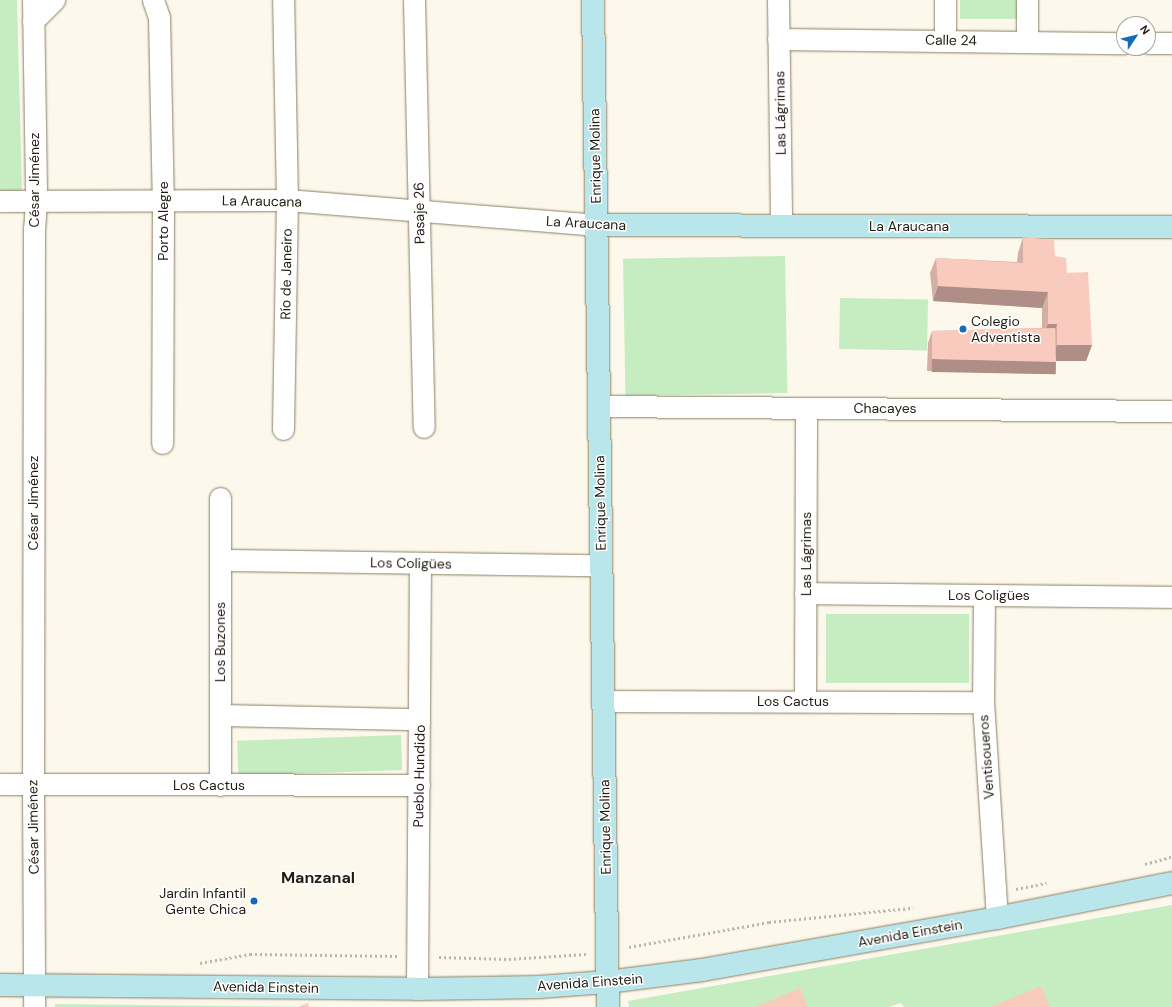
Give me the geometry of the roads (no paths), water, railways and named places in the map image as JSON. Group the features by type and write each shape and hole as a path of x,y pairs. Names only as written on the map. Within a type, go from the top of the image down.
{"street":[{"name":"César Jiménez","path":"33,0 36,202 34,228 32,784 34,1007"},
{"path":"33,21 54,0"},
{"name":"Porto Alegre","path":"153,0 159,17 163,201 162,443"},
{"name":"Río de Janeiro","path":"283,0 287,200 283,429"},
{"name":"Pasaje 26","path":"414,0 424,427"},
{"name":"Enrique Molina","path":"592,0 608,1007"},
{"name":"Las Lágrimas","path":"778,0 781,225"},
{"path":"945,0 945,40"},
{"path":"1027,0 1027,41"},
{"name":"Calle 24","path":"778,39 1116,42"},
{"path":"1156,43 1172,43"},
{"name":"La Araucana","path":"0,201 287,200 419,212 595,225 1172,227"},
{"name":"Chacayes","path":"598,406 1172,411"},
{"name":"Las Lágrimas","path":"805,701 806,408"},
{"name":"Los Buzones","path":"220,498 220,785"},
{"name":"Los Coligües","path":"220,560 601,565"},
{"name":"Pueblo Hundido","path":"417,989 420,563"},
{"name":"Los Coligües","path":"806,594 1172,597"},
{"name":"Ventisoueros","path":"984,595 983,702 997,918"},
{"name":"Los Cactus","path":"603,701 983,702"},
{"path":"220,715 419,720"},
{"name":"Los Cactus","path":"0,784 419,785"},
{"name":"Avenida Einstein","path":"0,985 417,989 539,987 607,982 702,970 997,918 1172,883"}],"place":[{"name":"Colegio Adventista","path":"963,329"},
{"name":"Jardin Infantil Gente Chica","path":"254,901"}],"district":[{"name":"Manzanal","path":"318,878"}]}
